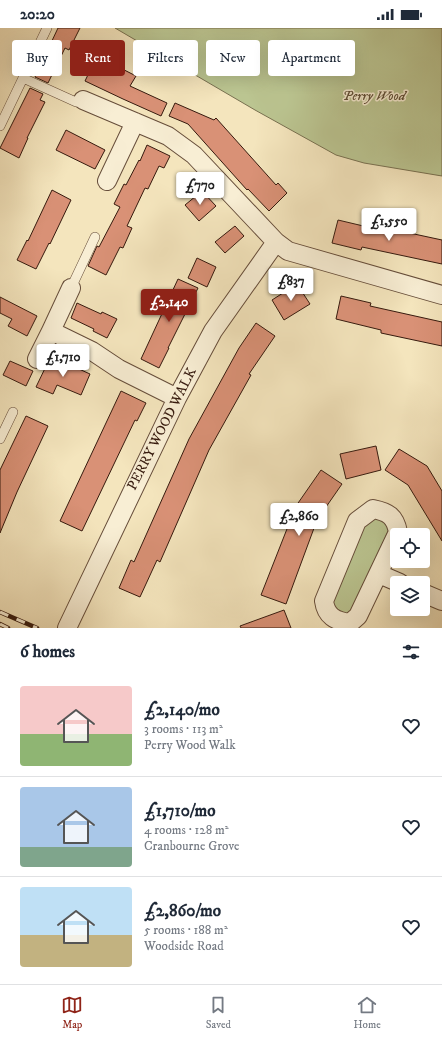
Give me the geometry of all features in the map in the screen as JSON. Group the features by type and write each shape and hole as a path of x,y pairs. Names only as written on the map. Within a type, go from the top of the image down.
{"street":[{"path":"83,100 168,136 194,155 276,242 288,251 442,295"},
{"path":"107,181 134,122"},
{"name":"PERRY WOOD WALK","path":"67,628 177,398 213,331 276,242"},
{"path":"37,359 71,288"},
{"path":"51,331 92,351 119,369 177,398"},
{"path":"373,508 383,511 392,517 396,523 398,532 379,574 358,616 350,623 340,622 333,618 325,610 324,601 357,521 373,508"},
{"path":"379,574 390,579"},
{"path":"430,596 442,601"}],"lane":[{"path":"0,126 47,28"},
{"path":"23,78 76,102 83,100"},
{"path":"71,288 95,237"},
{"path":"0,439 12,412"}],"green space":[{"name":"Perry Wood","path":"115,28 442,28 442,176 364,163 336,155 255,110 197,76 198,40 135,40"},
{"path":"377,517 385,523 389,529 353,613 347,618 329,609 362,523"}],"building":[{"path":"58,28 80,28 74,40 70,40 69,50 65,48 62,54 62,40 52,40"},
{"path":"125,70 133,74 133,76 136,76 130,86 167,103 161,116 85,81 87,76 125,76"},
{"path":"35,76 51,76 48,83"},
{"path":"30,88 43,94 40,100 45,102 19,158 0,148"},
{"path":"175,103 214,120 216,118 276,185 278,183 287,193 269,211 248,189 247,190 188,124 169,116"},
{"path":"66,130 105,150 95,169 56,150"},
{"path":"147,145 170,156 164,168 159,166 148,189 145,188 127,226 132,228 123,248 120,247 106,275 88,266 97,246 99,247 120,207 114,204 124,184 126,185 139,160 140,161"},
{"path":"52,190 71,200 36,269 17,260 27,240 28,241"},
{"path":"202,191 216,206 199,221 185,205"},
{"path":"338,220 376,229 377,226 442,240 442,264 362,247 361,250 332,243"},
{"path":"235,226 244,236 225,253 215,242"},
{"path":"197,258 216,267 207,287 188,278"},
{"path":"178,279 198,288 159,368 141,359"},
{"path":"297,284 310,304 284,320 272,300"},
{"path":"341,296 371,303 370,306 442,322 442,346 381,333 381,330 336,319"},
{"path":"0,297 37,316 27,336 8,326 12,319 0,313"},
{"path":"77,303 101,314 102,312 117,319 107,338 93,331 94,329 71,318"},
{"path":"256,323 275,336 249,374 251,375 209,450 160,562 157,560 140,597 119,588 131,560 134,562 189,439 239,348"},
{"path":"49,360 67,368 68,364 90,374 81,395 57,385 53,394 36,387"},
{"path":"10,361 33,371 26,386 3,375"},
{"path":"121,391 146,403 137,421 135,420 82,531 60,521"},
{"path":"26,416 48,426 17,492 0,533 0,470"},
{"path":"376,446 381,470 346,479 340,454"},
{"path":"399,449 427,466 442,491 442,541 408,485 385,470"},
{"path":"321,470 342,484 317,520 286,604 261,595 296,506"},
{"path":"284,610 291,628 241,628 240,626"}],"railway":[{"path":"0,612 37,628"},
{"path":"0,624 8,628"}]}
